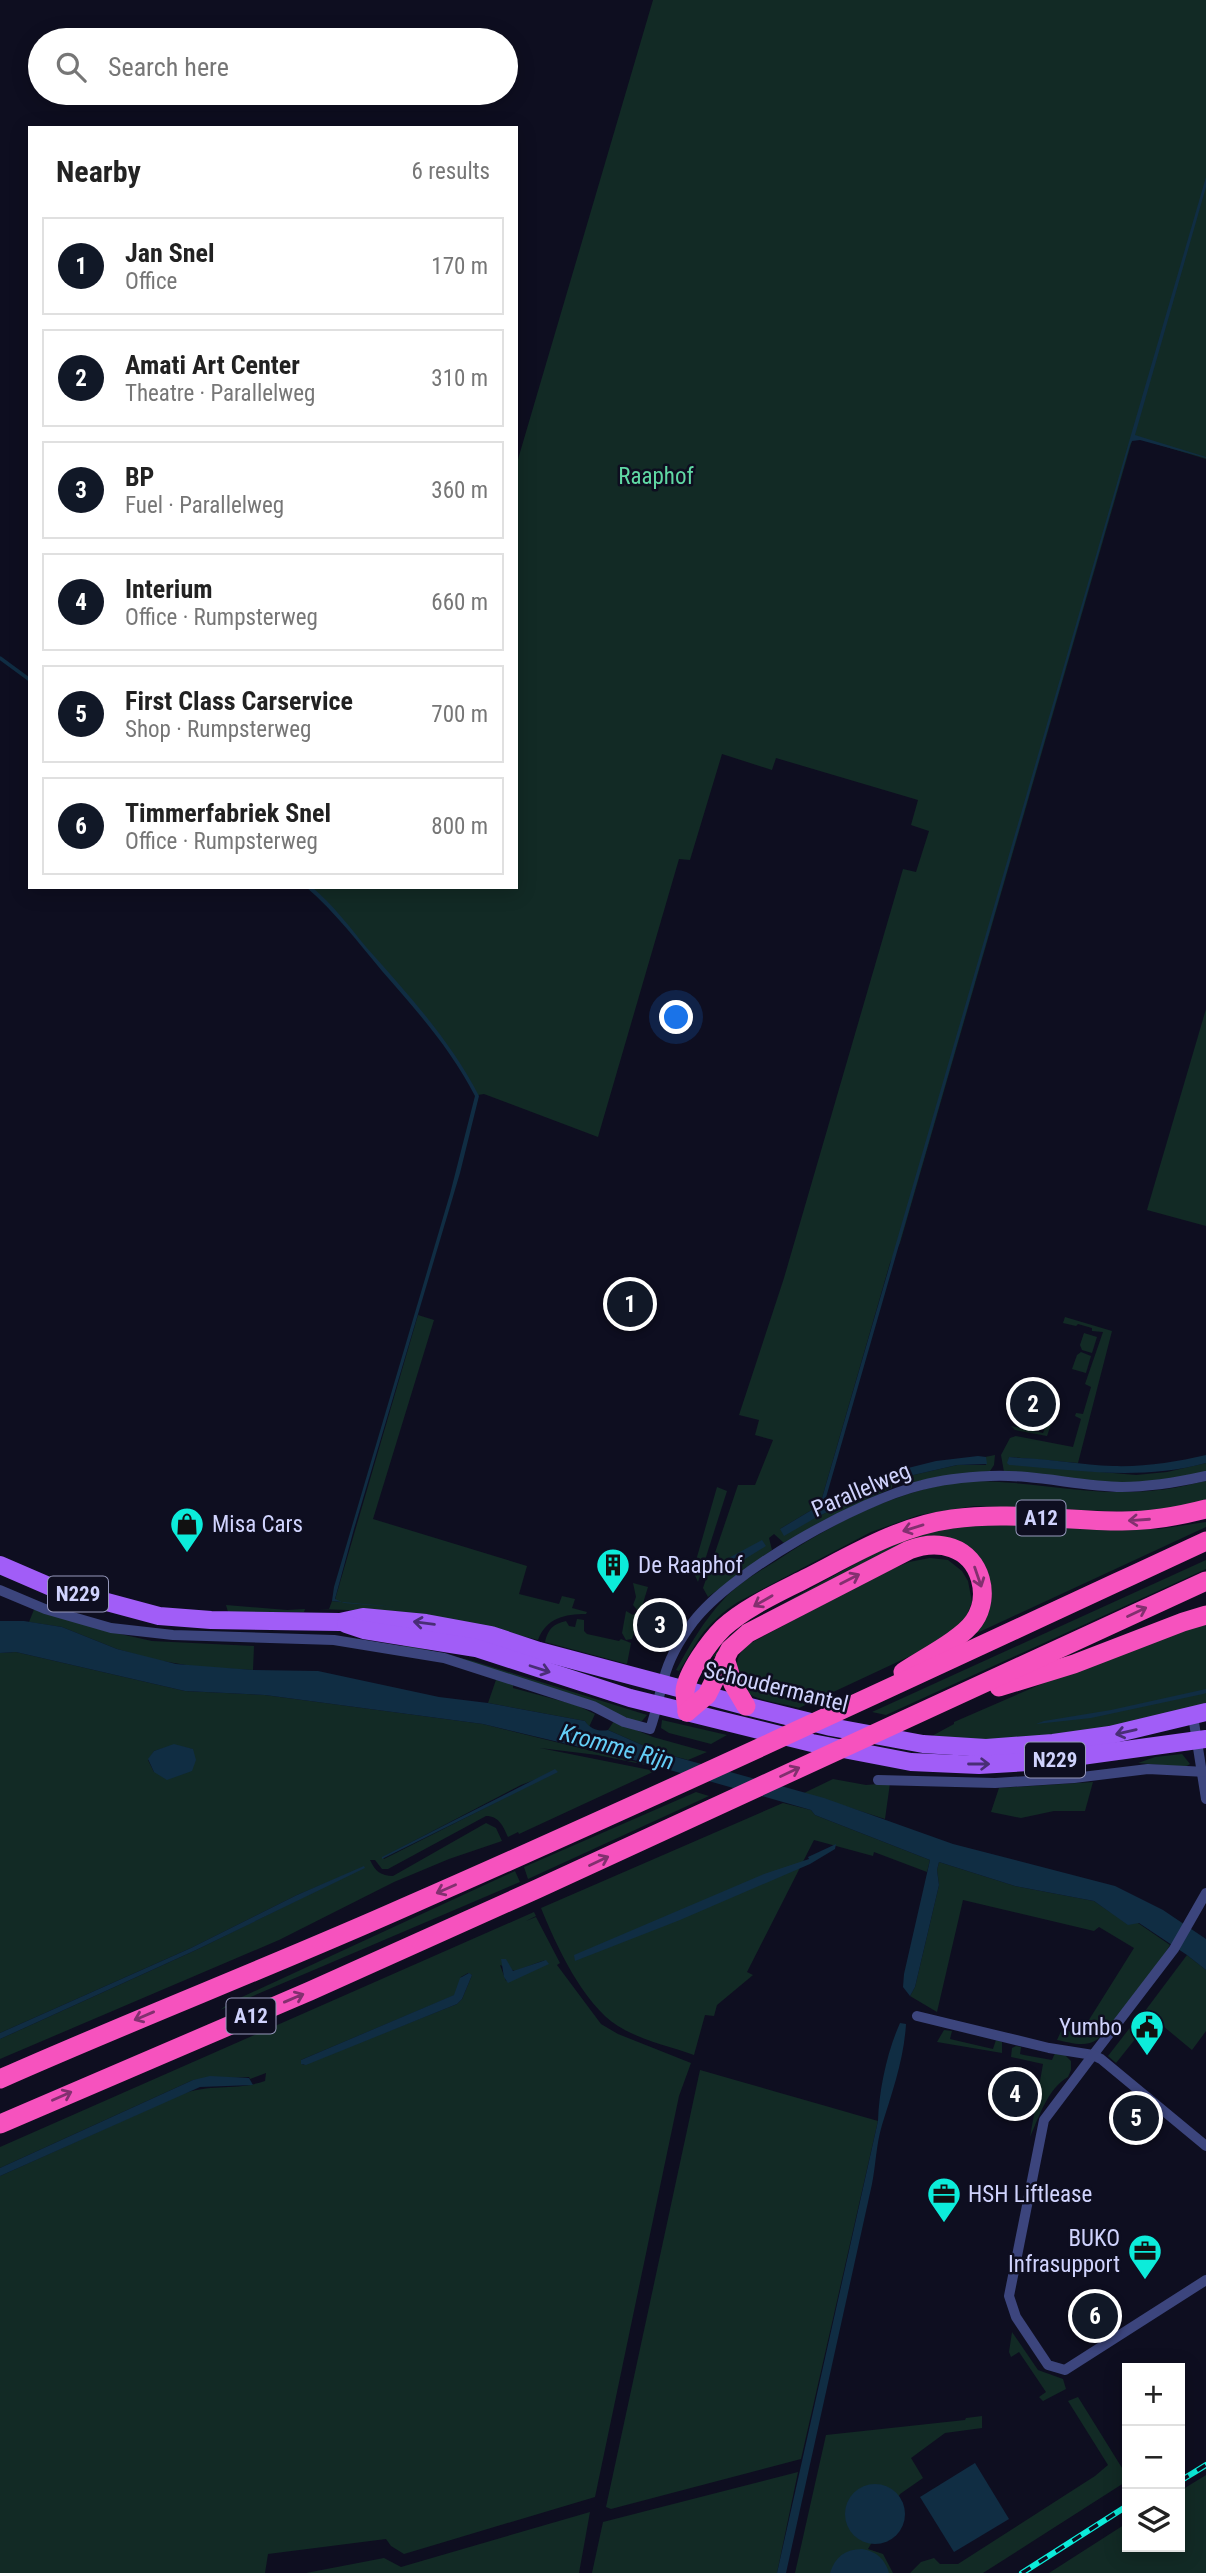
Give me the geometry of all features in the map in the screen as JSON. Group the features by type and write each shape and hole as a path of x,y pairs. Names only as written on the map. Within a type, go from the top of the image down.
{"highway":[{"name":"A12","path":"685,1689 694,1667 710,1642 735,1618 897,1533 920,1525 976,1517 1125,1521 1179,1516 1206,1509"},
{"name":"A12","path":"0,2079 515,1859 1206,1541"},
{"name":"A12","path":"707,1695 725,1658 737,1641 748,1633 894,1556 920,1546 944,1546 964,1555 980,1576 982,1589 982,1600 974,1621 964,1632 849,1707"},
{"name":"A12","path":"0,2124 530,1893 1206,1581"},
{"name":"A12","path":"931,1707 1074,1664 1173,1625 1206,1615"},
{"path":"725,1658 733,1684 746,1706"},
{"path":"685,1689 687,1712"},
{"path":"687,1712 707,1695"}],"main road":[{"name":"Schoudermantel","path":"0,1565 51,1587 173,1626 340,1622 363,1617 426,1623 491,1635 539,1651 831,1727 923,1744 986,1748 1110,1735 1199,1714"},
{"name":"Schoudermantel","path":"340,1622 364,1630 476,1648 592,1687 687,1712 911,1762 979,1765 1045,1761 1202,1740"}],"street":[{"name":"Parallelweg","path":"657,1704 667,1668 693,1623 727,1591 781,1551 878,1500 923,1485 971,1477 993,1476 1122,1487 1148,1486 1206,1476"},
{"name":"Schoudermantel","path":"0,1590 45,1609 111,1628 173,1626 334,1640 444,1658 593,1706 624,1722 650,1729 657,1704"},
{"path":"1199,1714 1206,1800"},
{"path":"878,1780 995,1783 1074,1778 1148,1769 1205,1772"},
{"path":"1206,1893 1174,1949 1044,2120 1009,2296 1016,2317 1048,2365 1065,2370 1206,2280"},
{"path":"917,2017 1049,2048 1093,2055 1206,2146"}],"green space":[{"name":"Raaphof","path":"653,0 1206,0 1206,459 1133,437 900,1243 890,1263 820,1505 780,1529 804,1523 887,1484 890,1481 887,1475 893,1473 892,1488 838,1513 784,1543 774,1534 769,1538 772,1550 708,1597 703,1588 738,1485 755,1485 773,1440 755,1435 759,1420 739,1415 784,1278 903,869 916,872 929,831 911,825 918,800 776,758 772,770 722,754 690,860 679,859 598,1137 484,1094 478,1095 421,1012 311,889 518,889 518,459"},
{"path":"1206,1009 1206,1226 1147,1210"},
{"path":"418,1315 434,1320 373,1519 527,1566 519,1594 559,1604 562,1596 575,1599 572,1608 587,1612 564,1616 551,1622 538,1640 462,1621 403,1612 318,1609 329,1609 332,1601 340,1602 335,1600 336,1596"},
{"path":"1065,1317 1112,1331 1078,1463 1009,1457 1008,1464 1136,1475 1167,1472 1206,1463 1206,1472 1156,1481 1113,1483 1004,1472 1001,1455 1010,1438 1016,1436 1073,1447 1081,1419 1075,1416 1076,1413 1083,1414 1091,1387 1085,1384 1103,1332 1092,1331 1092,1328 1078,1324 1076,1326 1063,1323"},
{"path":"1084,1333 1097,1337 1092,1353 1082,1350 1080,1345"},
{"path":"1081,1352 1091,1356 1086,1373 1072,1369 1077,1355"},
{"path":"1030,1380 1019,1421 1013,1415 1022,1384"},
{"path":"1042,1421 1051,1424 1047,1436 1015,1430 1011,1426 1043,1433 1045,1428 1040,1426"},
{"path":"995,1455 990,1471 909,1484 903,1479 902,1470 907,1469 909,1476 957,1465 986,1465 985,1457"},
{"path":"968,1481 1134,1492 1170,1489 1206,1481 1206,1505 1158,1513 974,1506 919,1515 871,1532 738,1602 708,1627 679,1671 676,1670 717,1607 755,1574 820,1534 867,1510 916,1492"},
{"path":"717,1487 727,1491 698,1582 693,1571"},
{"path":"975,1522 1159,1529 1206,1522 1206,1527 975,1634 990,1585 935,1538 718,1660 713,1656 729,1637 752,1621 905,1536"},
{"path":"930,1558 948,1560 962,1571 968,1581 972,1602 964,1622 921,1651 799,1708 756,1697 740,1684 737,1661 749,1644 882,1573 909,1562"},
{"path":"1206,1560 1206,1569 886,1715 872,1712"},
{"path":"633,1583 648,1587 632,1639 626,1640 622,1633 626,1611 633,1615 638,1611 633,1605 636,1597"},
{"path":"226,1605 305,1609 304,1612 228,1612"},
{"path":"35,1607 111,1632 152,1641 254,1646 253,1670 198,1667 156,1660 117,1649 62,1627 29,1622"},
{"path":"577,1619 584,1620 584,1631 587,1634 631,1643 627,1664 545,1642 554,1626 566,1621 569,1626 575,1627"},
{"path":"1206,1625 1206,1705 1128,1724 1048,1737 994,1741 930,1737 954,1722 1046,1682 1183,1628"},
{"path":"403,1644 473,1661 647,1715 637,1722 403,1647"},
{"path":"16,1652 185,1691 265,1695 483,1724 661,1768 597,1755 540,1748 655,1771 519,1834 518,1832 508,1837 497,1820 486,1816 388,1869 382,1869 375,1860 370,1860 379,1872 393,1876 486,1823 496,1828 502,1841 394,1882 279,1940 0,2059 0,2039 196,1950 365,1867 297,1895 191,1948 0,2033 0,1653","holes":["174,1745 192,1749 154,1772 148,1760 154,1751","558,1771 384,1859 383,1857 521,1785"]},
{"path":"497,1677 513,1685 513,1688 576,1705 595,1714 589,1727 585,1721 488,1703"},
{"path":"662,1720 727,1735 711,1744 669,1733 661,1728"},
{"path":"614,1721 653,1737 707,1752 688,1760 658,1752 608,1730"},
{"path":"1182,1754 1190,1764 1185,1767 1138,1763 1155,1757"},
{"path":"833,1779 866,1785 890,1783 885,1819 804,1793"},
{"path":"1093,1782 1085,1811 1054,1811 1021,1818 991,1812 999,1788"},
{"path":"696,1792 709,1796 528,1879 524,1867"},
{"path":"783,1803 811,1810 815,1815 930,1860 927,1872 874,1852 873,1856 814,1840 747,1972 753,1975 717,2005 714,2016 705,2015 694,2055 636,2035 605,2016 572,1973 541,1908"},
{"path":"939,1862 1015,1886 1094,1901 1110,1912 1138,1923 1170,1945 1134,2000 1111,2028 1090,2043 1065,2042 1057,2040 1062,2029 1078,2034 1082,2031 1134,1948 1099,1927 1094,1931 963,1900 937,2012 910,1996 915,1987 939,1885"},
{"path":"515,1871 520,1882 220,2010 231,2002"},
{"path":"534,1912 536,1916 526,1921 536,1917 560,1963 557,1965 601,2024 618,2034 691,2063 679,2096 595,2497 404,2554 391,2546 386,2539 268,2554 265,2573 0,2573 0,2176 182,2094 255,2084 265,2081 266,2073 250,2079 193,2080 0,2168 0,2147","holes":["545,1960 506,1981 500,1965 515,1971","468,1973 472,1975 462,1999 457,2004 303,2065 301,2060 455,1995 461,1977"]},
{"path":"1187,1955 1206,1970 1206,2031 1192,2050 1145,2011"},
{"path":"1139,2016 1148,2023 1116,2063 1108,2056"},
{"path":"944,2030 952,2031 950,2039 993,2049 996,2040 1002,2042 1002,2053 937,2042"},
{"path":"1021,2047 1020,2054 1052,2060 1055,2053 1064,2054 1071,2061 1068,2077 1055,2088 1030,2137 1043,2064 1011,2057 1012,2048"},
{"path":"700,2070 878,2121 801,2459 611,2509 606,2507"},
{"path":"1012,2332 1038,2370 1063,2379 1066,2389 1043,2401 1039,2397 1046,2392 1019,2352 1011,2357 1009,2352"},
{"path":"1078,2397 1122,2468 1122,2484 983,2573 910,2573 921,2562 934,2558 940,2564 958,2564 1108,2465 1068,2401"},
{"path":"982,2416 982,2428 945,2433 911,2458 923,2478 900,2494 868,2549 883,2554 893,2573 795,2573 826,2435"},
{"path":"798,2472 777,2573 592,2573 603,2522"},
{"path":"1206,2475 1206,2573 1049,2573 1122,2526 1122,2552 1185,2552 1185,2488"},
{"path":"590,2512 579,2573 306,2573 384,2558 401,2567"}],"water":[{"path":"1206,177 1206,187 1135,435 1206,458 1140,440 1132,441 1130,445 825,1501 885,1475 890,1482 784,1536 780,1529 820,1505"},
{"path":"308,889 314,889 334,908 413,1000 442,1037 479,1096 460,1173 335,1599 342,1602 332,1601 334,1587 450,1194 475,1096 444,1046 327,907"},
{"path":"1206,1455 1206,1463 1157,1472 1108,1473 1007,1463 1009,1457 1137,1466"},
{"path":"986,1457 987,1464 957,1465 909,1476 906,1473 908,1468 936,1461"},
{"path":"762,1540 766,1546 727,1570 721,1565 723,1561"},
{"name":"Kromme Rijn","path":"0,1621 24,1621 62,1627 117,1649 176,1664 253,1670 318,1671 439,1697 585,1721 595,1729 608,1730 658,1752 824,1798 953,1844 1115,1886 1163,1910 1206,1939 1206,1970 1139,1923 1128,1925 1094,1901 1015,1886 939,1862 939,1885 915,1987 910,1996 903,1987 904,1974 930,1860 815,1815 811,1810 638,1761 483,1724 265,1695 185,1691 16,1652 0,1653"},
{"path":"1206,1689 1203,1694 1091,1718 1036,1724 1111,1710"},
{"path":"174,1744 193,1749 196,1760 192,1771 167,1780 154,1772 148,1759 154,1751"},
{"path":"555,1769 558,1772 382,1859 382,1857"},
{"path":"836,1844 835,1849 810,1864 680,1920 575,1961 574,1955 764,1874 809,1859 808,1857"},
{"path":"364,1866 365,1868 196,1950 0,2039 0,2033 191,1948 297,1895"},
{"path":"501,1959 506,1959 513,1971 546,1960 549,1964 508,1983 504,1977"},
{"path":"469,1973 472,1975 462,1999 457,2004 306,2065 301,2064 301,2060 454,1995 460,1978"},
{"path":"900,2023 906,2024 900,2063 880,2132 872,2184 786,2573 777,2573 878,2121 884,2071"},
{"path":"210,2076 249,2078 253,2085 200,2087 0,2176 0,2168 193,2080"},
{"path":"975,2463 1009,2519 954,2552 920,2497"},
{"path":"875,2484 896,2493 905,2514 896,2535 875,2544 854,2535 845,2514 854,2493"},
{"path":"862,2549 879,2556 889,2573 830,2573 842,2555 851,2550"}],"waterway":[{"path":"0,658 28,679"}],"railway":[{"path":"1185,2478 1206,2465"},
{"path":"1022,2573 1122,2509"}],"place":[{"name":"Jan Snel","path":"630,1304"},
{"name":"Amati Art Center","path":"1033,1404"},
{"name":"Misa Cars","path":"187,1554"},
{"name":"De Raaphof","path":"613,1595"},
{"name":"BP","path":"660,1625"},
{"name":"Yumbo","path":"1147,2057"},
{"name":"Interium","path":"1015,2094"},
{"name":"First Class Carservice","path":"1136,2118"},
{"name":"HSH Liftlease","path":"944,2224"},
{"name":"BUKO Infrasupport","path":"1145,2281"},
{"name":"Timmerfabriek Snel","path":"1095,2316"}]}
